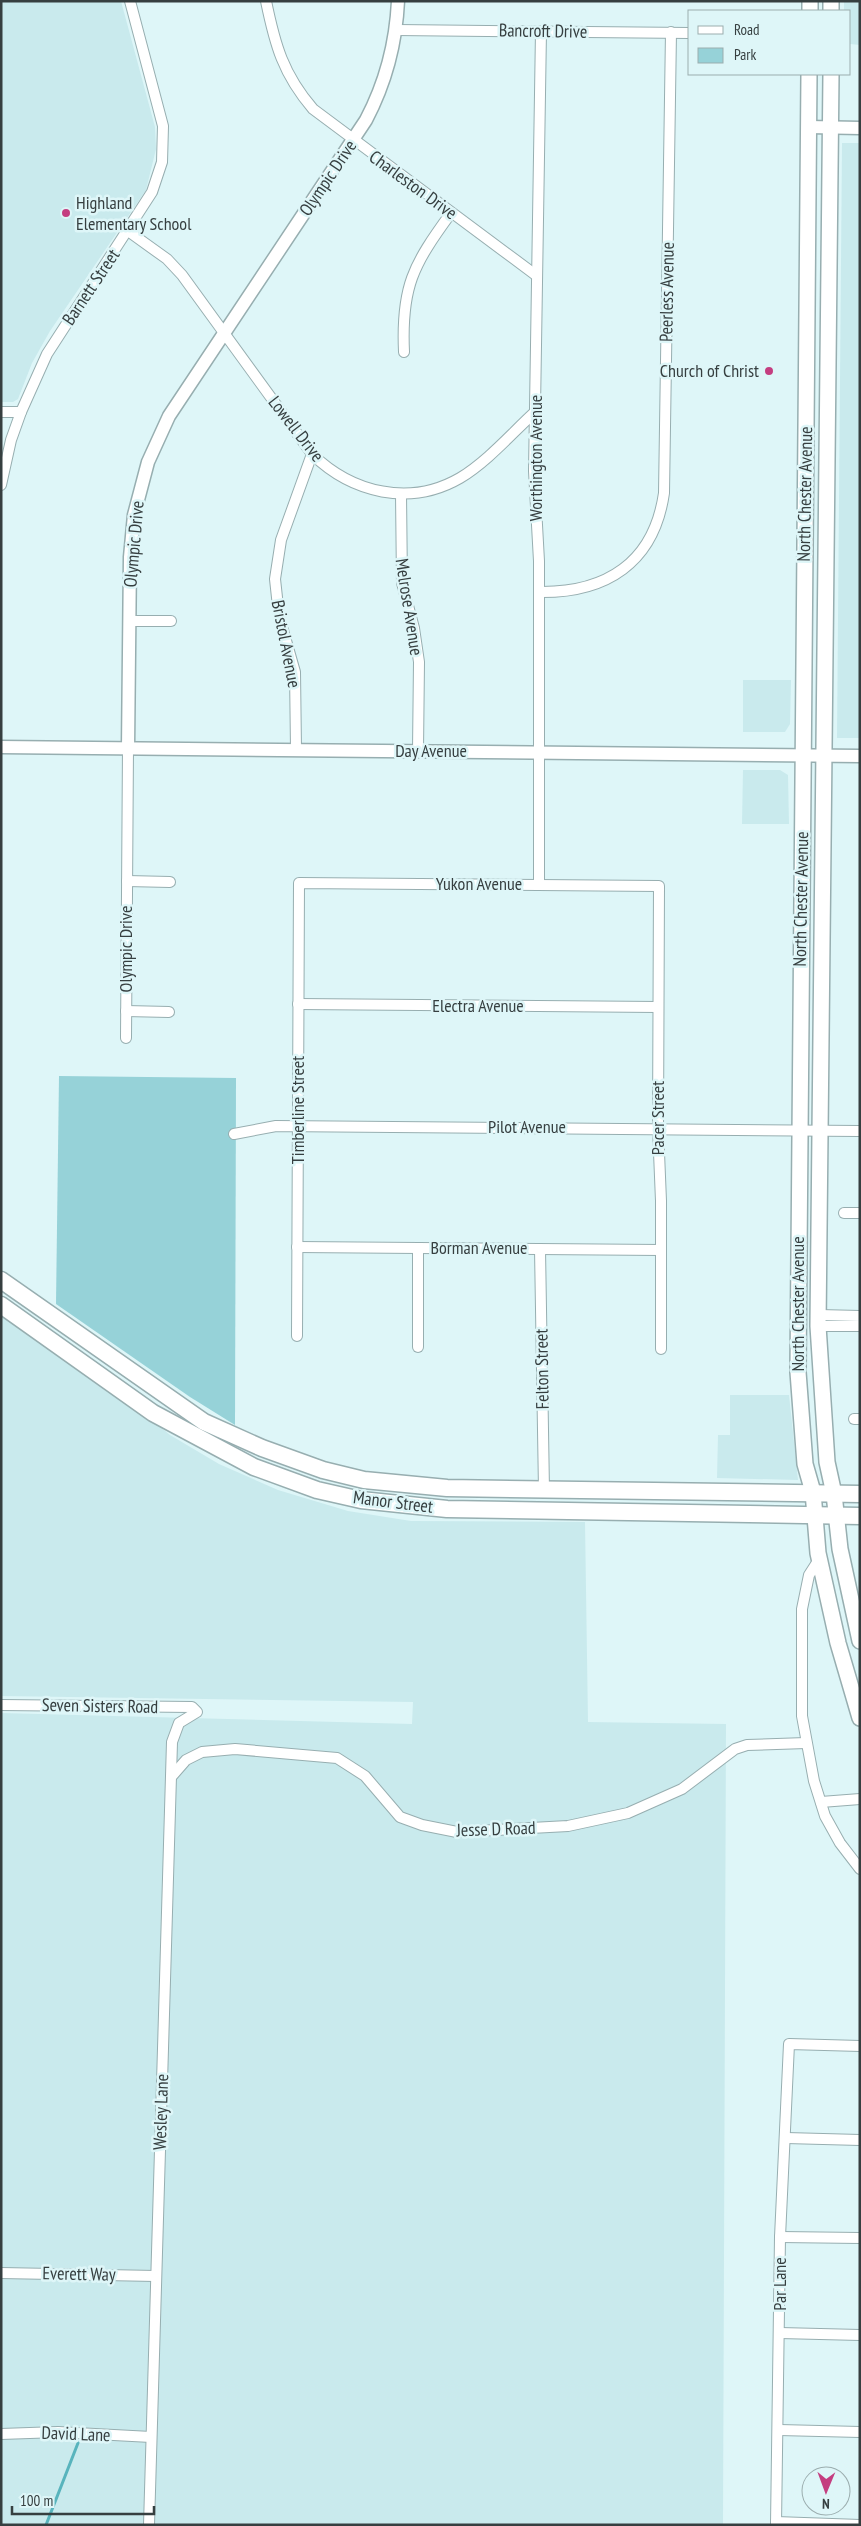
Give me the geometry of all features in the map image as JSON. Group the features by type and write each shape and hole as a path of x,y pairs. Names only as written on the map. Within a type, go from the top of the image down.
{"main road":[{"name":"North Chester Avenue","path":"809,75 798,1372 805,1464 813,1492 820,1558 838,1643 860,1718"},
{"name":"North Chester Avenue","path":"831,75 818,1320 823,1425 827,1462 834,1494 840,1549 860,1641"},
{"path":"807,279 821,329 829,341"},
{"path":"806,429 815,456 827,471"},
{"path":"805,481 814,482 817,486 826,532"},
{"name":"Manor Street","path":"1,1280 204,1422 262,1448 323,1470 364,1480 447,1488 860,1494"},
{"name":"Manor Street","path":"1,1305 153,1413 254,1467 317,1490 361,1500 447,1509 860,1516"}],"street":[{"name":"Barnett Street","path":"1,485 21,412 47,354 152,192 162,162 164,144 161,110 130,1"},
{"name":"Charleston Drive","path":"266,1 275,43 290,79 313,109 353,141 537,276"},
{"name":"Olympic Drive","path":"126,1038 132,531 139,490 148,462 169,416 366,120 385,78 396,30 398,1"},
{"name":"Bancroft Drive","path":"396,30 688,33"},
{"name":"Worthington Avenue","path":"538,885 539,592 534,471 541,31"},
{"name":"Peerless Avenue","path":"539,592 575,591 592,586 619,572 641,552 649,539 662,508 664,493 671,32"},
{"path":"809,127 860,128"},
{"path":"404,352 402,319 411,279 427,246 451,213"},
{"name":"Lowell Drive","path":"128,231 167,259 182,276 312,454 338,476 354,484 385,493 401,494 427,491 459,478 473,469 535,412"},
{"path":"1,412 21,412"},
{"name":"Bristol Avenue","path":"296,750 295,672 278,616 275,579 281,540 312,454"},
{"name":"Melrose Avenue","path":"401,494 402,583 414,628 418,654 418,750"},
{"path":"130,621 171,621"},
{"name":"Day Avenue","path":"1,747 860,756"},
{"path":"127,881 170,882"},
{"name":"Yukon Avenue","path":"299,883 659,886"},
{"name":"Timberline Street","path":"297,1336 299,883"},
{"name":"Pacer Street","path":"659,886 658,1128 661,1349"},
{"name":"Electra Avenue","path":"298,1004 658,1007"},
{"path":"126,1011 169,1012"},
{"name":"Pilot Avenue","path":"234,1134 276,1126 860,1131"},
{"path":"844,1213 860,1213"},
{"name":"Borman Avenue","path":"297,1247 661,1250"},
{"path":"418,1248 418,1348"},
{"name":"Felton Street","path":"540,1249 544,1490"},
{"path":"818,1320 860,1316"},
{"path":"818,1320 860,1326"},
{"path":"820,1558 809,1575 802,1609 801,1690 806,1743 814,1781 833,1832 860,1869"},
{"name":"Seven Sisters Road","path":"1,1704 192,1707 197,1712"},
{"name":"Wesley Lane","path":"149,2525 171,1764 173,1736 180,1723 197,1712"},
{"name":"Jesse D Road","path":"172,1776 186,1760 202,1752 243,1749 337,1758 365,1776 400,1817 422,1825 457,1832 568,1826 628,1813 682,1789 735,1748 747,1745 806,1743"},
{"path":"821,1802 860,1799"},
{"name":"Par Lane","path":"776,2523 779,2430 780,2237 790,2044 860,2046"},
{"path":"786,2138 860,2140"},
{"path":"780,2237 860,2238"},
{"name":"Everett Way","path":"1,2273 156,2276"},
{"path":"780,2333 860,2335"},
{"path":"779,2430 860,2432"},
{"name":"David Lane","path":"1,2434 58,2432 151,2437"},
{"path":"776,2523 860,2525"}],"shaded area":[{"name":"Highland Elementary School","path":"1,1 121,1 155,127 156,149 146,190 50,331 32,363 18,399 13,402 1,402"},
{"path":"844,1 860,1 860,45 851,44 851,10 844,10"},
{"path":"842,143 860,143 860,738 837,738"},
{"path":"743,680 791,680 790,724 785,732 743,732"},
{"path":"743,770 780,770 788,775 789,824 742,824"},
{"path":"1,1296 15,1305 170,1435 219,1464 278,1490 348,1511 411,1521 585,1522 588,1722 726,1724 723,2525 1,2525 1,1713 412,1724 413,1702 1,1696"},
{"path":"730,1395 789,1395 798,1480 717,1478 718,1435 730,1435"}],"green space":[{"path":"59,1076 236,1078 235,1425 190,1397 56,1304"}],"waterway":[{"path":"46,2525 78,2443"}],"place":[{"name":"Highland Elementary School","path":"66,213"},
{"name":"Church of Christ","path":"769,371"}]}
